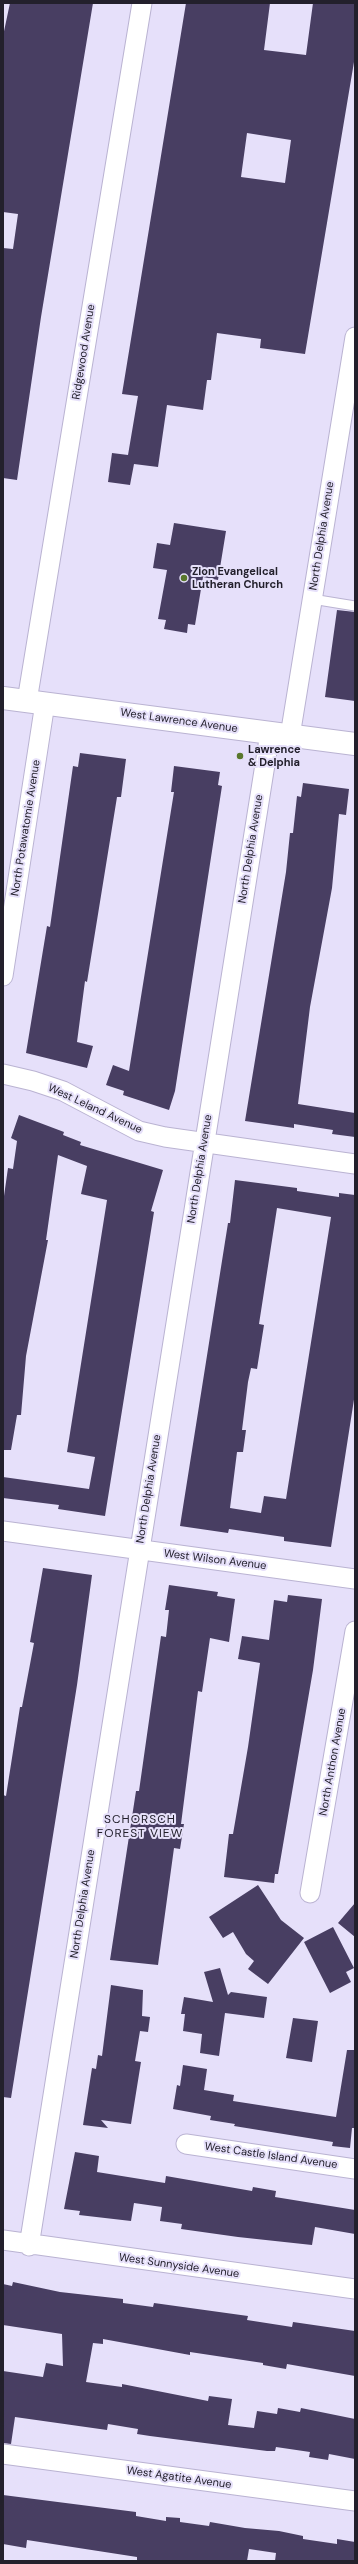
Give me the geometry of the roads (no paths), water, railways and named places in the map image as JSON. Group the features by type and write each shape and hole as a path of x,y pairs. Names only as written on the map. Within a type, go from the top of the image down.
{"main road":[{"name":"West Lawrence Avenue","path":"3,698 355,744"}],"street":[{"name":"Ridgewood Avenue","path":"36,702 142,3"},
{"name":"North Delphia Avenue","path":"29,2246 205,1142 280,734 312,599 355,337"},
{"name":"North Potawatomie Avenue","path":"3,976 36,702"},
{"name":"West Leland Avenue","path":"3,1074 33,1081 63,1091 139,1131 355,1164"},
{"name":"West Wilson Avenue","path":"3,1531 355,1578"},
{"name":"North Anthon Avenue","path":"310,1893 355,1631"},
{"name":"West Castle Island Avenue","path":"186,2144 355,2169"},
{"name":"West Sunnyside Avenue","path":"3,2240 29,2246 355,2289"},
{"name":"West Agatite Avenue","path":"3,2454 355,2501"}],"lane":[{"path":"312,599 355,606"}],"place":[{"name":"Zion Evangelical Lutheran Church","path":"184,578"},
{"name":"Lawrence & Delphia","path":"240,756"}],"district":[{"name":"SCHORSCH FOREST VIEW","path":"140,1827"}]}
